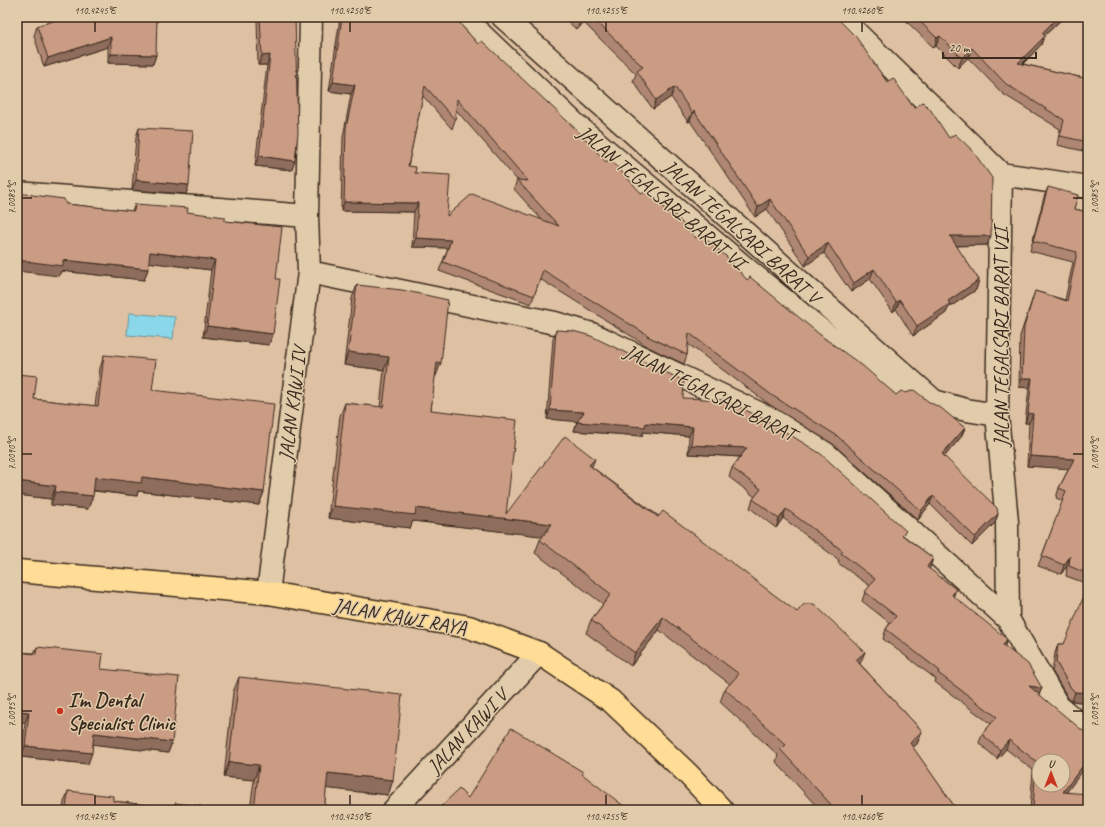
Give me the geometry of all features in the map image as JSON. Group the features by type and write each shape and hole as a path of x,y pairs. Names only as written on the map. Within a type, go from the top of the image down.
{"main road":[{"name":"JALAN KAWI RAYA","path":"17,571 268,593 469,627 539,653 611,701 688,774 722,810"}],"street":[{"name":"JALAN KAWI IV","path":"268,593 309,272 307,216 311,17"},
{"name":"JALAN TEGALSARI BARAT VI","path":"463,17 575,124 829,337 898,386 934,401"},
{"name":"JALAN TEGALSARI BARAT V","path":"502,17 934,401 966,410 997,415"},
{"path":"840,17 1001,174 1088,187"},
{"name":"JALAN TEGALSARI BARAT VII","path":"1001,174 997,415 1007,522 1008,619"},
{"path":"17,193 307,216"},
{"name":"JALAN TEGALSARI BARAT","path":"309,272 555,323 592,334 771,419 825,453 1008,619 1058,706 1088,731"},
{"name":"JALAN KAWI V","path":"394,810 539,653"}],"water":[{"path":"129,313 175,317 173,339 127,335"}],"building":[{"path":"66,17 157,17 156,55 111,54 111,37 48,58 37,26"},
{"path":"260,17 295,17 298,133 295,161 259,156 270,55 262,56"},
{"path":"342,17 454,17 478,44 482,41 581,134 606,162 610,159 642,194 647,190 669,213 671,211 696,238 700,234 727,257 747,280 750,277 824,338 863,366 896,395 901,391 906,393 914,390 929,402 941,408 965,428 942,454 997,508 998,514 975,537 933,496 921,511 836,435 773,396 689,333 687,355 647,336 649,336 543,270 534,296 443,262 451,240 416,238 418,203 344,202 346,128 355,85 333,82","holes":["425,86 455,120 457,99 528,181 517,180 559,226 472,194 447,216 450,175 415,173 416,167 408,166"]},
{"path":"576,17 584,17 580,21"},
{"path":"592,17 836,17 856,37 887,82 893,78 914,108 923,102 930,109 949,138 955,134 972,150 992,178 991,236 950,236 979,280 948,301 950,304 917,326 900,300 896,302 874,269 854,283 828,243 809,256 770,199 758,207 694,111 692,113 675,87 656,100 637,71 643,67"},
{"path":"915,17 1058,17 1042,33 1045,36 1018,63 1088,79 1088,142 1060,136 1064,120 1006,84 972,48 962,58 940,36 937,38"},
{"path":"139,128 193,131 189,185 136,180"},
{"path":"1048,187 1078,195 1074,209 1088,212 1088,574 1069,566 1070,556 1064,565 1042,556 1066,491 1059,488 1074,459 1030,456 1033,414 1028,413 1032,378 1022,378 1024,327 1035,291 1067,301 1077,252 1033,241"},
{"path":"17,193 64,199 66,204 134,211 135,204 188,208 187,212 225,217 225,221 282,227 276,279 280,279 273,334 207,326 215,260 150,252 148,269 63,260 63,266 17,260"},
{"path":"357,285 402,290 448,300 441,363 437,362 431,410 517,420 506,514 565,436 595,459 589,465 658,517 663,511 797,612 804,604 814,604 865,652 856,660 922,731 910,743 957,810 836,810 780,749 786,745 725,689 739,674 663,617 635,653 591,620 611,594 540,540 552,524 416,508 415,515 333,506 345,403 383,407 389,357 348,352"},
{"path":"556,330 573,331 591,336 684,381 683,398 725,400 768,421 821,454 906,531 902,535 933,558 927,567 956,589 952,595 1007,639 1003,645 1028,664 1042,688 1029,686 1083,731 1088,733 1088,759 1071,781 1071,753 1031,753 1031,757 1009,740 1000,750 982,734 997,717 938,673 940,671 886,629 896,616 865,592 875,579 841,553 843,551 786,509 779,519 753,499 761,489 732,468 747,448 691,445 693,427 646,423 645,427 577,422 584,412 550,410"},
{"path":"104,355 156,360 152,390 274,404 264,492 142,477 141,483 95,477 93,496 55,492 56,486 17,481 17,374 37,376 34,399 98,406"},
{"path":"1088,586 1088,693 1075,692 1071,688 1056,662 1058,644 1064,644"},
{"path":"37,647 103,654 101,669 179,677 172,742 94,733 92,753 25,746 29,712 17,711 17,652 36,654"},
{"path":"239,677 402,695 393,780 328,773 324,810 254,810 259,765 229,762"},
{"path":"511,728 583,772 582,774 629,810 437,810 459,789 468,798"},
{"path":"68,791 113,796 113,801 175,809 175,803 201,806 200,810 66,810"},
{"path":"1034,793 1088,794 1088,810 1033,810"}],"place":[{"name":"I'm Dental Specialist Clinic","path":"60,711"}]}
